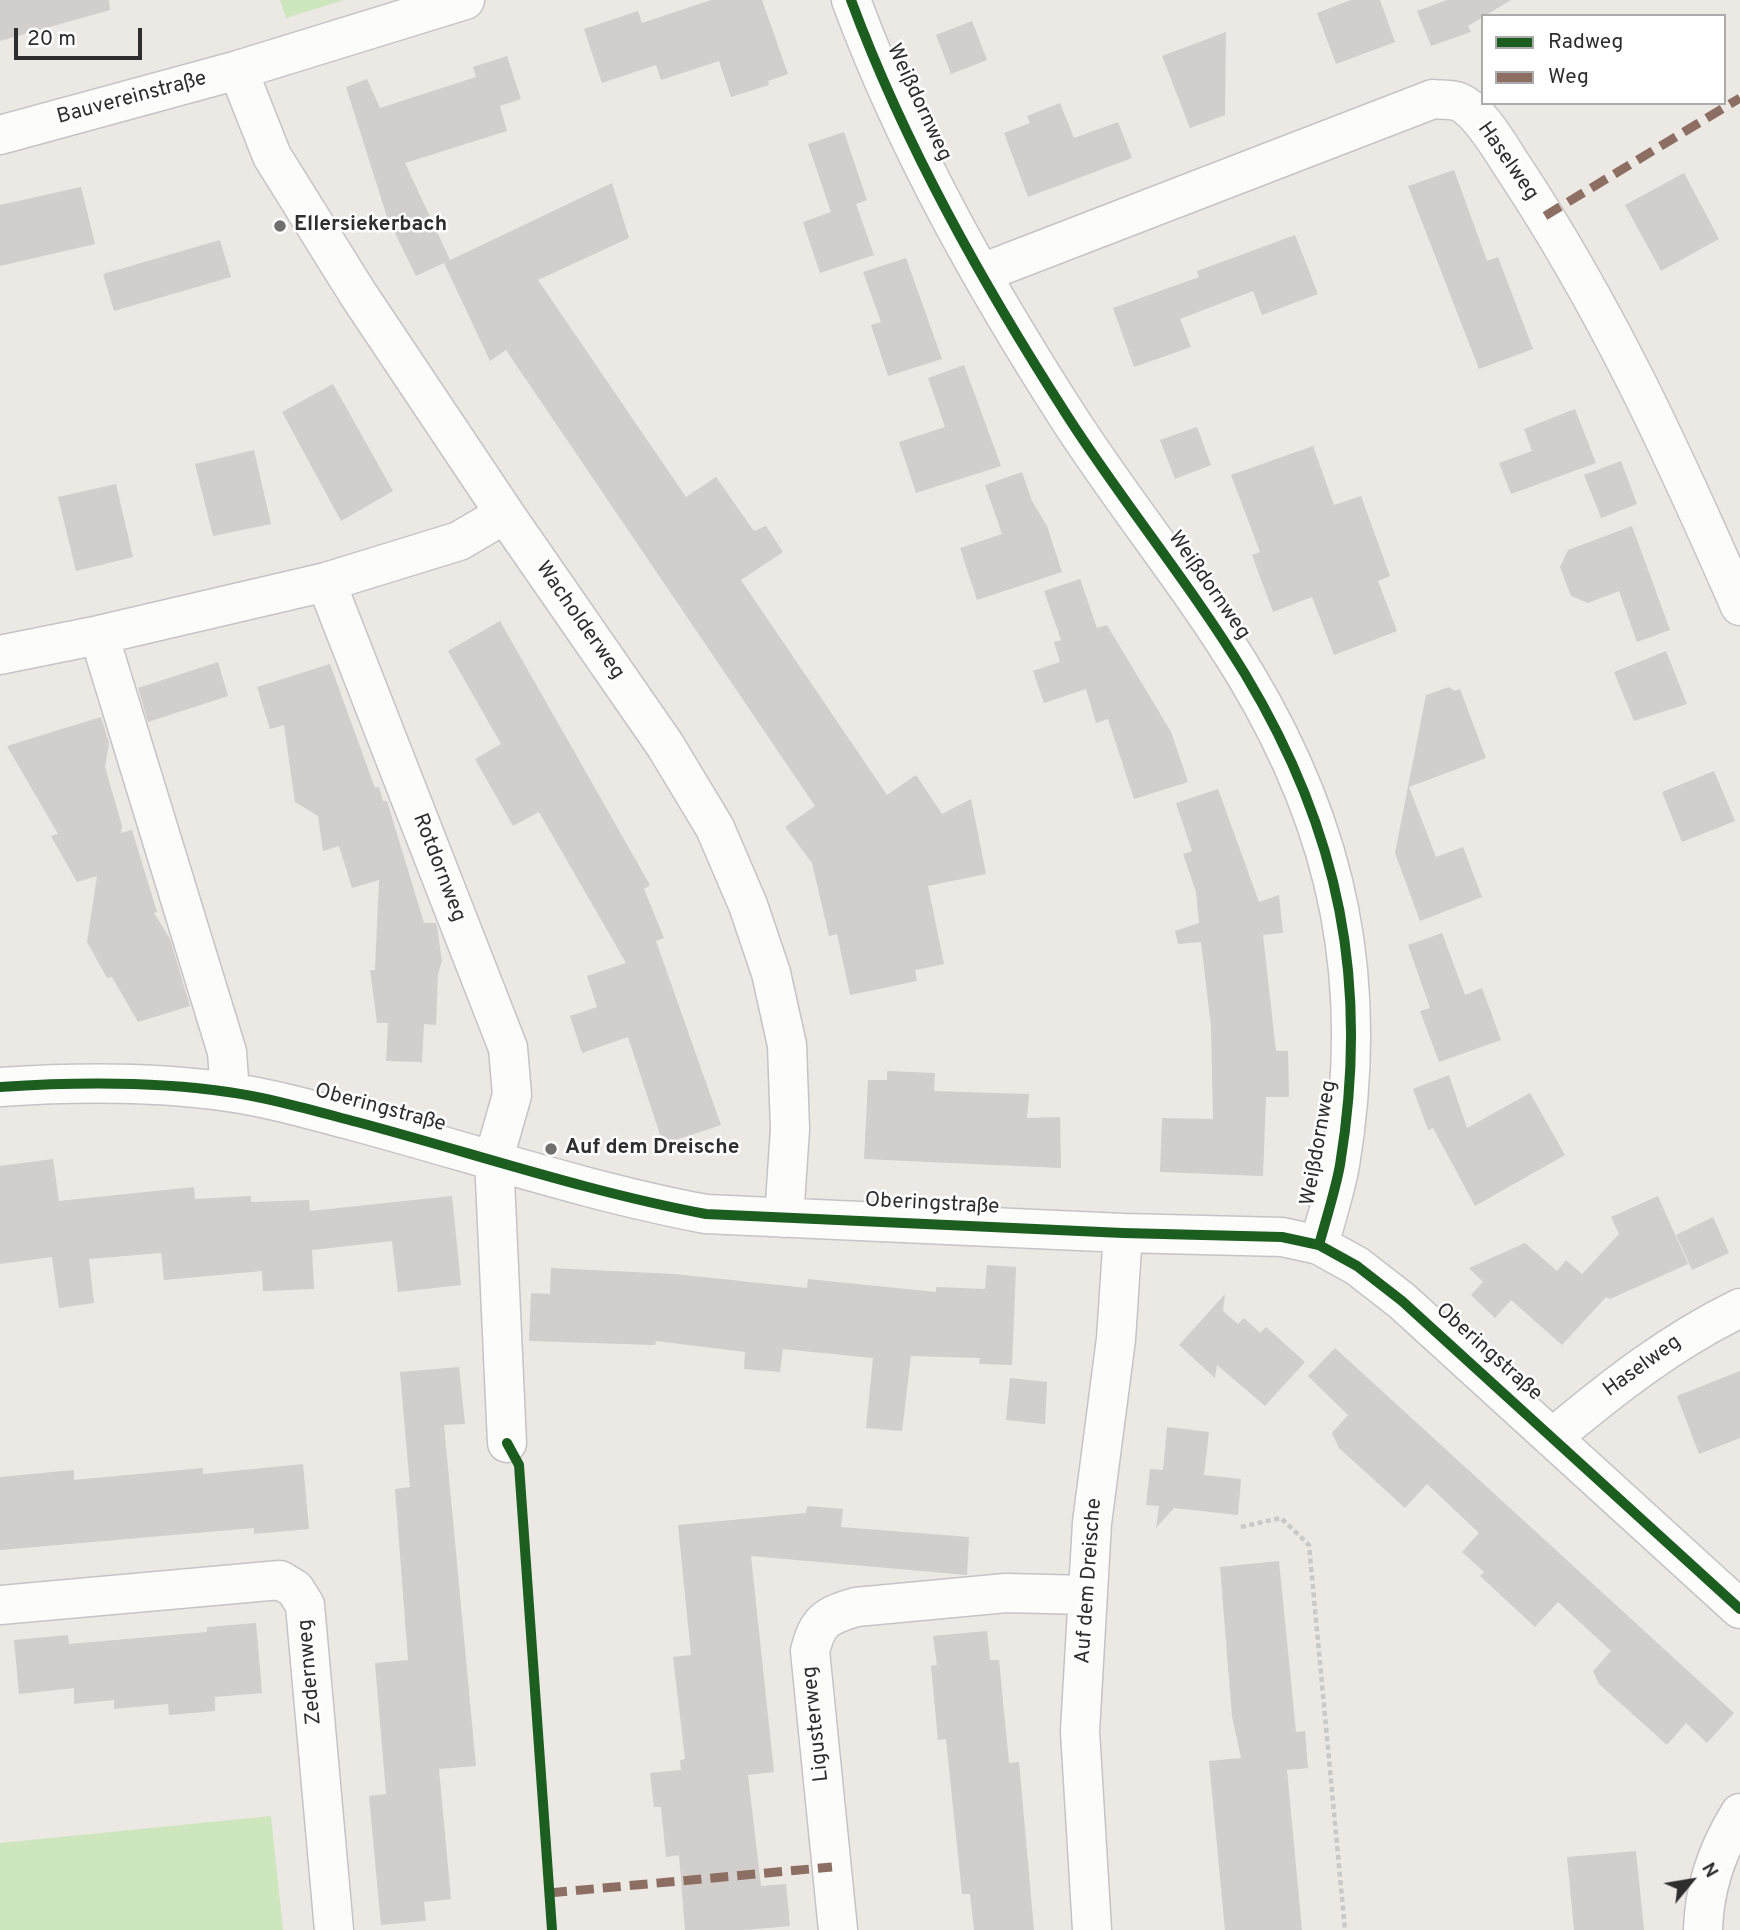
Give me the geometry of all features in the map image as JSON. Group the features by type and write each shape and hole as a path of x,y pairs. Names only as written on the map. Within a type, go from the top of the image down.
{"street":[{"name":"Bauvereinstraße","path":"0,135 238,70 465,0"},
{"name":"Weißdornweg","path":"850,0 906,128 982,273 1068,417 1245,674 1289,758 1314,816 1344,926 1353,1003 1351,1084 1339,1168 1319,1245"},
{"name":"Wacholderweg","path":"238,70 272,156 358,294 505,514 665,745 715,828 748,905 771,973 787,1045 789,1129 784,1218"},
{"name":"Haselweg","path":"982,273 1433,99 1460,102 1484,124 1530,193 1619,342 1671,448 1740,606"},
{"path":"0,654 99,635 326,582 459,541 505,514"},
{"name":"Rotdornweg","path":"326,582 508,1048 512,1096 495,1158"},
{"path":"99,635 227,1052 230,1092"},
{"name":"Oberingstraße","path":"0,1087 67,1083 168,1086 230,1092 495,1158 648,1203 706,1214 1123,1233 1282,1237 1319,1245 1357,1266 1402,1301 1740,1609"},
{"path":"495,1158 507,1443"},
{"name":"Auf dem Dreische","path":"1092,1930 1080,1731 1091,1523 1116,1339 1123,1233"},
{"name":"Haselweg","path":"1552,1437 1619,1382 1682,1338 1740,1308"},
{"name":"Zedernweg","path":"0,1605 280,1580 295,1589 305,1605 334,1930"},
{"name":"Ligusterweg","path":"838,1930 810,1650 816,1628 832,1614 856,1607 1006,1593 1087,1595"},
{"path":"1703,1930 1704,1910 1717,1858 1740,1813"}],"path":[{"path":"1241,1527 1281,1518 1309,1545 1345,1930"}],"green space":[{"path":"280,0 344,0 286,18"},
{"path":"271,1816 283,1930 0,1930 0,1843"}],"building":[{"path":"0,0 109,0 110,10 0,41"},
{"path":"711,0 762,0 788,74 768,81 769,85 731,97 719,61 661,80 656,65 602,83 584,29 638,11 642,23"},
{"path":"1351,0 1380,0 1395,42 1336,64 1317,13"},
{"path":"1447,0 1511,0 1488,14 1481,14 1481,18 1468,26 1471,32 1431,46 1417,11"},
{"path":"972,21 987,60 951,74 936,35"},
{"path":"1226,32 1225,115 1190,128 1162,56"},
{"path":"507,56 521,99 500,106 507,131 405,163 450,260 416,276 387,217 346,87 367,79 380,108 476,77 473,67"},
{"path":"1060,103 1074,138 1118,122 1132,158 1028,197 1004,133 1030,123 1027,116"},
{"path":"844,132 867,200 856,204 874,255 820,273 803,222 831,212 808,144"},
{"path":"1454,170 1487,261 1498,257 1533,349 1479,369 1408,186"},
{"path":"1684,173 1719,239 1661,271 1625,205"},
{"path":"612,183 629,238 538,280 686,497 716,477 754,531 766,526 783,552 741,580 887,795 916,775 942,814 971,799 986,874 928,886 944,964 915,970 917,981 850,995 837,934 829,936 812,863 785,827 815,806 506,350 490,361 444,263"},
{"path":"81,187 95,244 0,266 0,205"},
{"path":"1295,235 1318,294 1262,315 1253,291 1180,319 1191,347 1134,367 1113,308 1199,277 1197,271"},
{"path":"220,240 231,277 114,311 103,274"},
{"path":"906,258 942,359 888,376 871,325 881,322 863,272"},
{"path":"964,365 1001,466 916,493 899,442 945,427 928,378"},
{"path":"333,384 393,491 341,521 282,412"},
{"path":"1575,409 1596,463 1511,494 1499,463 1532,451 1524,429"},
{"path":"1197,427 1211,465 1175,479 1160,440"},
{"path":"1313,446 1334,505 1361,496 1390,576 1378,581 1397,631 1334,655 1312,597 1273,612 1252,555 1260,552 1231,475"},
{"path":"254,450 271,524 213,536 195,464"},
{"path":"1621,461 1637,504 1601,518 1584,475"},
{"path":"1022,472 1032,501 1047,526 1062,572 977,600 960,548 1002,534 985,485"},
{"path":"116,484 133,557 76,571 58,497"},
{"path":"1632,526 1670,630 1637,642 1619,591 1588,603 1571,596 1560,567 1568,550"},
{"path":"1080,579 1097,628 1107,625 1171,732 1188,782 1134,799 1108,719 1096,723 1086,689 1044,703 1033,671 1060,662 1054,642 1061,640 1044,591"},
{"path":"500,621 650,885 644,889 664,938 656,941 721,1125 663,1144 628,1037 582,1053 570,1016 597,1007 587,976 626,963 539,812 513,826 475,759 501,744 448,651"},
{"path":"1666,651 1687,704 1634,721 1614,672"},
{"path":"218,662 228,696 148,722 138,688"},
{"path":"330,664 375,788 379,787 383,801 387,801 424,923 436,923 437,927 442,961 438,974 436,1025 424,1024 422,1062 386,1061 388,1023 377,1023 370,970 375,970 379,880 352,888 339,846 323,851 318,816 295,802 284,725 270,729 257,687"},
{"path":"1449,687 1454,691 1460,689 1486,758 1409,787 1436,857 1463,847 1482,897 1420,921 1395,853 1426,695"},
{"path":"101,717 109,743 105,767 122,826 121,833 132,830 157,912 154,913 170,939 190,1006 138,1022 112,977 107,978 87,942 97,876 77,882 51,836 58,834 7,746"},
{"path":"1714,771 1735,821 1682,842 1662,792"},
{"path":"1218,789 1259,902 1279,895 1283,933 1263,935 1276,1051 1288,1051 1289,1097 1266,1097 1263,1176 1160,1172 1162,1118 1213,1119 1211,1027 1201,942 1178,944 1175,931 1199,923 1196,892 1183,854 1192,851 1176,803"},
{"path":"1442,933 1465,995 1482,988 1501,1040 1439,1062 1420,1011 1430,1008 1408,945"},
{"path":"887,1071 935,1073 934,1091 1029,1094 1027,1118 1060,1117 1061,1168 864,1159 868,1080 887,1080"},
{"path":"1449,1075 1467,1128 1530,1093 1565,1155 1475,1206 1433,1128 1428,1130 1413,1089"},
{"path":"53,1159 59,1201 194,1187 195,1199 251,1196 251,1202 309,1200 310,1211 452,1196 461,1285 398,1292 392,1241 312,1250 314,1289 263,1291 262,1271 164,1280 161,1253 89,1259 94,1303 59,1308 52,1257 0,1264 0,1166"},
{"path":"1658,1196 1688,1264 1610,1299 1606,1297 1562,1345 1511,1300 1495,1318 1471,1295 1483,1282 1469,1268 1525,1243 1557,1271 1566,1260 1582,1274 1619,1234 1611,1217"},
{"path":"1713,1217 1729,1253 1692,1270 1676,1235"},
{"path":"987,1265 1016,1267 1012,1365 979,1364 980,1358 911,1356 902,1431 866,1428 873,1358 783,1349 780,1372 744,1369 745,1352 656,1341 655,1345 529,1341 531,1293 550,1294 551,1268 674,1274 807,1288 808,1279 936,1292 936,1287 985,1289"},
{"path":"1225,1294 1223,1311 1238,1324 1244,1318 1260,1333 1266,1327 1305,1362 1265,1406 1217,1365 1215,1378 1179,1345"},
{"path":"1335,1348 1734,1713 1707,1743 1686,1723 1667,1745 1599,1684 1593,1671 1611,1651 1558,1602 1535,1627 1480,1576 1484,1572 1462,1552 1479,1533 1427,1484 1405,1508 1339,1448 1332,1433 1348,1415 1308,1376"},
{"path":"459,1367 465,1424 444,1425 476,1766 439,1769 451,1899 424,1902 426,1921 381,1925 369,1796 386,1794 375,1663 408,1660 395,1489 410,1487 400,1372"},
{"path":"1740,1371 1740,1438 1699,1454 1677,1396"},
{"path":"1010,1378 1047,1382 1045,1424 1006,1420"},
{"path":"1167,1427 1209,1432 1204,1475 1241,1479 1238,1515 1174,1508 1156,1528 1159,1506 1146,1505 1150,1469 1163,1470"},
{"path":"303,1464 309,1529 254,1534 254,1528 0,1550 0,1477 74,1470 74,1480 203,1468 203,1474"},
{"path":"807,1506 843,1509 841,1527 969,1537 967,1575 751,1556 774,1772 748,1775 761,1886 786,1884 790,1926 745,1930 685,1930 679,1855 666,1857 661,1807 654,1807 650,1773 681,1770 680,1760 685,1759 673,1657 691,1655 678,1525 806,1513"},
{"path":"1279,1561 1296,1732 1305,1731 1308,1768 1287,1770 1302,1930 1225,1930 1209,1761 1241,1758 1232,1716 1220,1567"},
{"path":"256,1623 262,1693 215,1697 215,1711 169,1715 168,1704 114,1709 114,1700 74,1704 74,1688 19,1694 14,1640 68,1635 69,1644 207,1632 207,1627"},
{"path":"987,1631 990,1660 999,1660 1009,1763 1019,1762 1034,1930 974,1930 970,1894 962,1894 946,1739 938,1740 931,1666 937,1665 933,1636"},
{"path":"1636,1851 1644,1930 1574,1930 1567,1857"}],"marked path":[{"path":"1545,216 1740,98"},
{"path":"549,1893 832,1867"}],"cycle path":[{"path":"851,0 872,54 921,162 1006,317 1068,417 1245,674 1278,733 1304,792 1325,851 1339,910 1348,971 1351,1034 1348,1098 1340,1165 1319,1245"},
{"path":"0,1087 85,1083 143,1084 200,1088 244,1095 357,1122 618,1195 706,1214 1123,1233 1282,1237 1319,1245 1357,1266 1402,1301 1740,1609"},
{"path":"507,1443 519,1465 552,1930"}],"place":[{"name":"Ellersiekerbach","path":"280,226"},
{"name":"Auf dem Dreische","path":"551,1149"}]}
